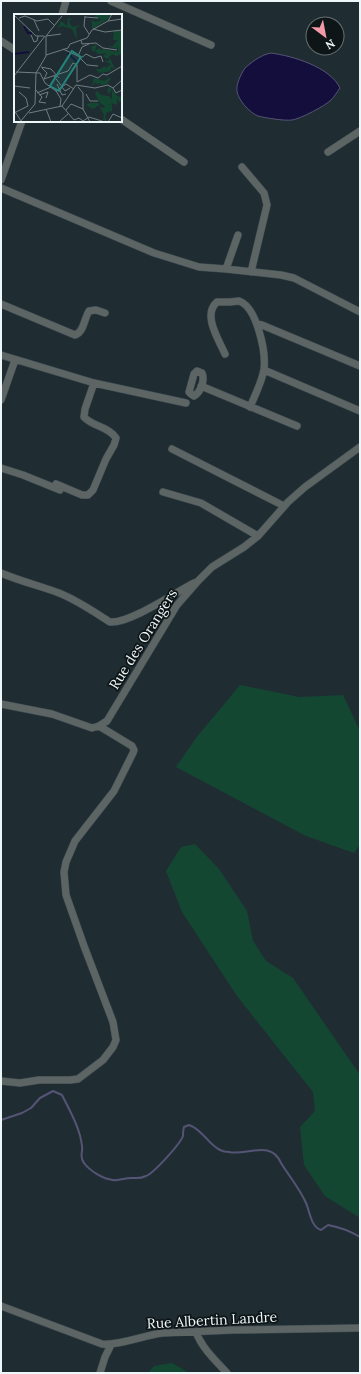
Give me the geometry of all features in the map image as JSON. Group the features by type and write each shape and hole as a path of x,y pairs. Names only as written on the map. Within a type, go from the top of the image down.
{"street":[{"path":"62,14 66,1"},
{"path":"110,1 211,45"},
{"path":"1,41 14,49"},
{"path":"122,120 184,162"},
{"path":"1,180 22,122"},
{"path":"328,152 360,131"},
{"path":"242,167 264,193 267,205 251,272"},
{"path":"1,188 154,253 199,267 294,278 360,312"},
{"path":"226,269 238,234"},
{"path":"225,354 210,319 210,313 214,304 219,302 226,303 239,301 242,302 251,312 257,324 263,357 264,370 250,407"},
{"path":"1,304 75,335 78,335 81,332 86,316 89,312 96,310 105,313"},
{"path":"257,324 360,366"},
{"path":"1,356 94,383 186,403"},
{"path":"1,400 16,360"},
{"path":"264,370 360,411"},
{"path":"56,484 86,496 91,492 114,445 116,438 112,432 89,421 84,416 94,383"},
{"path":"201,386 297,426"},
{"name":"Rue des Orangers","path":"99,726 107,721 113,713 177,605 198,581 212,567 244,547 258,536 284,506 305,487 360,448"},
{"path":"172,449 284,506"},
{"path":"1,468 23,475 82,499"},
{"path":"163,492 201,503 258,536"},
{"path":"1,573 60,594 81,604 110,622 128,618 148,609 198,581"},
{"path":"1,704 52,714 92,728 99,726 132,746 134,750 114,791 75,841 66,862 64,880 66,895 113,1022 116,1040 113,1048 103,1060 78,1079 38,1080 20,1084 1,1081"},
{"name":"Rue Albertin Landre","path":"1,1306 102,1344 111,1345 157,1333 360,1328"},
{"path":"196,1332 210,1355 227,1373"},
{"path":"100,1373 111,1345"}],"green space":[{"path":"240,685 299,697 343,695 360,731 360,844 354,853 306,836 176,767 196,738"},
{"path":"195,844 219,869 247,911 253,941 266,961 293,978 360,1075 360,1218 325,1196 304,1165 300,1127 315,1111 313,1092 237,996 182,912 166,871 181,847"},
{"path":"172,1363 189,1373 148,1373 154,1366"}],"shaded area":[{"path":"271,53 300,60 320,68 335,81 340,88 328,103 296,119 280,120 258,116 245,106 238,95 238,82 245,68 257,59"}],"waterway":[{"path":"1,1120 22,1113 31,1108 40,1098 53,1091 62,1095 81,1139 81,1157 83,1161 97,1174 113,1180 140,1178 150,1174 181,1140 184,1127 189,1125 198,1130 212,1144 222,1151 236,1153 265,1150 271,1152 277,1156 301,1193 315,1226 321,1230 328,1225 360,1237"}]}
